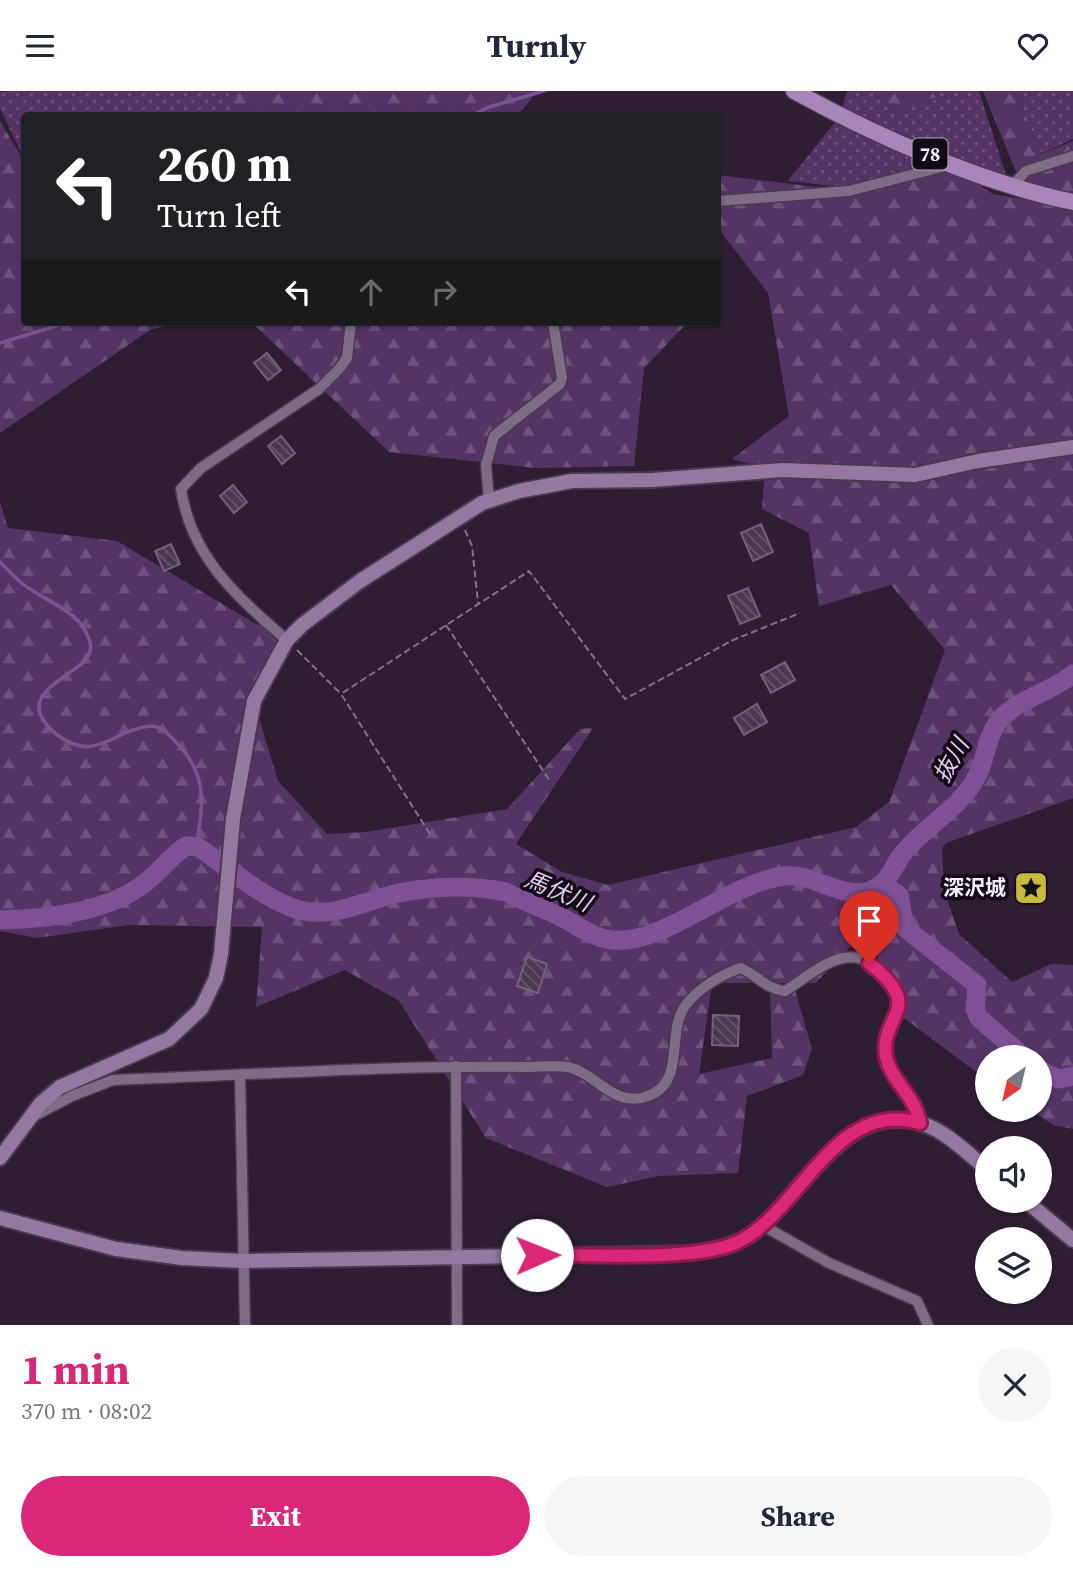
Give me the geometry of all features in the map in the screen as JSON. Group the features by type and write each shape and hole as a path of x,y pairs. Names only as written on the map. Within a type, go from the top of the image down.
{"main road":[{"name":"78","path":"794,91 840,116 1010,188 1073,202"}],"street":[{"path":"1010,188 1026,171 1073,156"},
{"path":"721,201 849,191 953,164"},
{"path":"287,640 232,593 197,541 184,512 181,489 201,468 318,389 340,369 347,358 351,326"},
{"path":"489,500 486,465 494,436 560,384 562,378 554,326"},
{"path":"0,1158 41,1104 61,1087 169,1039 201,1009 216,978 229,887 233,819 254,701 287,640 302,625 360,581 489,500 572,481 653,480 782,470 915,475 978,461 1073,447"},
{"path":"30,1118 72,1096 113,1080 456,1066 570,1067 621,1097 648,1096 665,1084 673,1068 679,1019 685,1005 725,973 741,968 753,974 770,989 785,991 836,958 855,956 882,973 898,995 898,1012 886,1041 887,1059 917,1106 920,1123"},
{"path":"456,1066 457,1325"},
{"path":"240,1075 245,1325"},
{"path":"0,1218 116,1249 182,1258 243,1261 692,1253 730,1245 762,1225 853,1132 880,1121 898,1119 920,1123 939,1132 975,1160"},
{"path":"1040,1213 1073,1240"},
{"path":"762,1225 829,1263 918,1301 928,1325"}],"path":[{"path":"460,516 472,546 478,604"},
{"path":"341,694 529,571 625,699 733,640 800,613"},
{"path":"446,625 550,781"},
{"path":"287,640 341,694 430,834"}],"green space":[{"path":"227,91 551,91 535,94 520,112 237,112"},
{"path":"228,91 239,112 21,112 21,153 0,108 0,92"},
{"path":"847,91 871,91 895,113 942,91 979,91 1010,188 943,164 844,187 788,181 840,116"},
{"path":"871,91 942,91 940,95 895,113"},
{"path":"983,91 1016,91 1041,154 1073,141 1073,198 1023,189"},
{"path":"1016,91 1073,91 1073,139 1041,154"},
{"path":"0,121 21,156 21,326 164,326 150,330 0,433"},
{"path":"945,163 993,194 1073,208 1073,798 946,843 942,848 944,890 959,934 1012,982 1051,964 1073,965 1073,1129 1049,1122 1052,1122 1052,1045 975,1045 975,1071 904,1018 882,973 871,924 816,983 712,983 699,1074 772,1058 770,989 795,990 812,1049 803,1075 747,1096 738,1173 659,1176 607,1187 486,1138 399,1001 345,970 256,1007 262,927 129,925 37,938 0,931 0,502 8,528 117,541 256,624 286,631 254,701 278,781 327,834 366,832 507,809 580,729 593,728 516,844 562,872 608,885 856,827 889,802 945,650 891,585 819,606 809,533 762,509 765,468 732,459 789,416 768,293 721,232 721,175 849,191"},
{"path":"255,326 684,326 644,368 634,466 535,468 389,452"}],"building":[{"path":"267,353 281,370 268,380 254,363"},
{"path":"281,436 295,453 282,464 268,446"},
{"path":"233,485 247,502 234,513 220,496"},
{"path":"761,524 773,552 753,561 741,533"},
{"path":"171,544 180,564 164,571 155,551"},
{"path":"748,588 760,616 740,624 728,596"},
{"path":"785,662 795,680 771,693 761,675"},
{"path":"757,704 767,722 744,735 734,718"},
{"path":"527,957 547,964 538,993 517,986"},
{"path":"713,1015 739,1016 738,1046 712,1045"}],"waterway":[{"path":"479,112 544,91"},
{"path":"0,343 56,326"},
{"path":"0,562 32,591 62,608 79,622 90,642 89,654 81,664 45,693 39,704 42,718 56,734 70,743 82,746 104,743 138,728 151,726 166,732 184,752 198,776 201,816 196,847"},
{"name":"馬伏川","path":"0,920 55,916 110,902 141,886 186,846 198,847 259,891 299,910 325,912 350,908 399,893 425,889 480,888 506,892 591,934 612,940 632,939 653,933 740,890 784,876 796,876 844,891 867,891 883,883 910,845 961,799 977,776 998,722 1014,707 1073,674"},
{"name":"馬伏川","path":"883,884 899,895 905,928 977,985 975,1009 979,1018 1010,1045"},
{"name":"馬伏川","path":"1052,1076 1058,1079 1073,1076"}],"place":[{"name":"深沢城","path":"1031,888"}],"route":[{"path":"537,1255 692,1253 721,1248 756,1231 853,1132 880,1121 898,1119 920,1123 917,1106 899,1082 887,1059 886,1041 898,1012 898,995 882,973 869,963"}],"water label":[{"name":"抜川","path":"951,760"}]}
